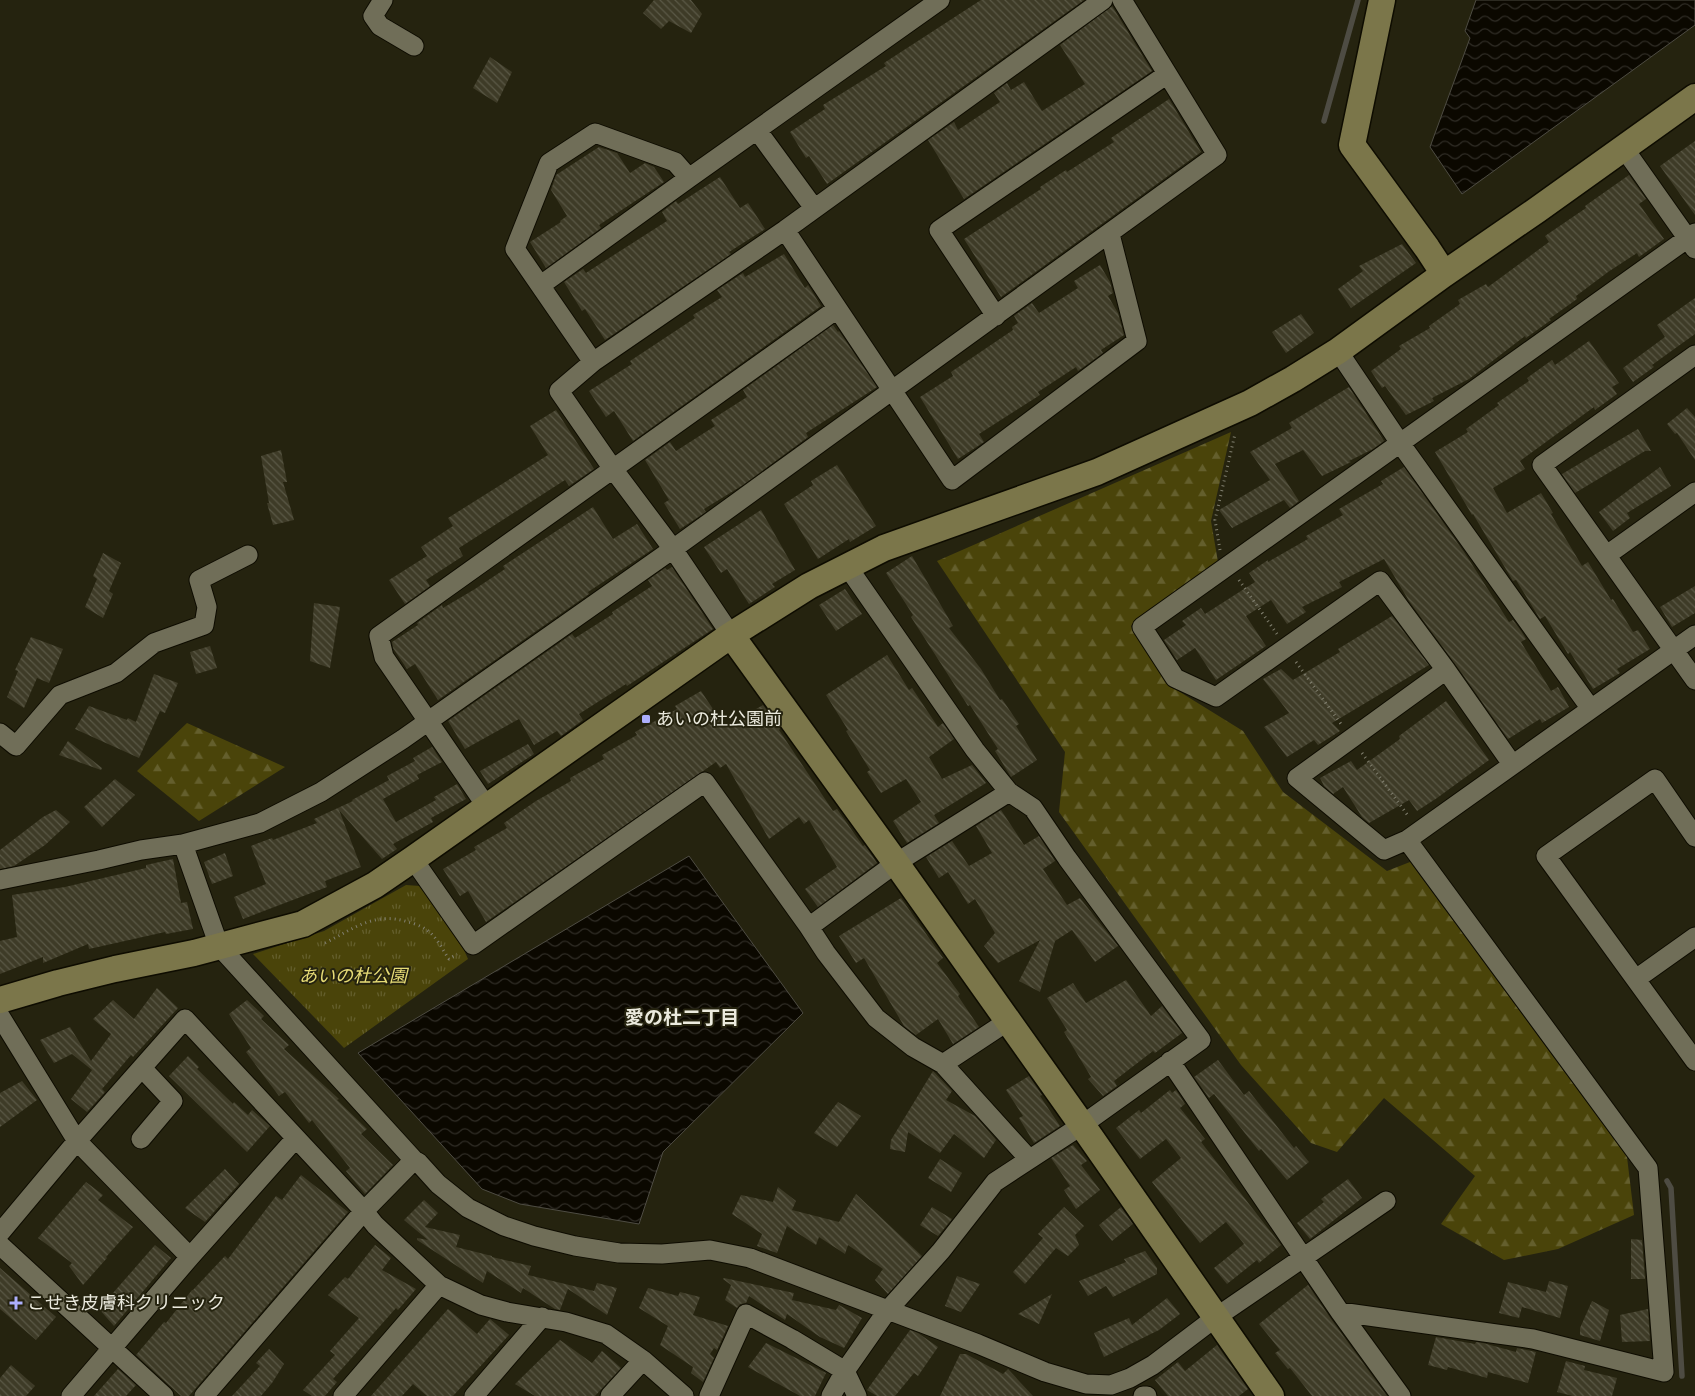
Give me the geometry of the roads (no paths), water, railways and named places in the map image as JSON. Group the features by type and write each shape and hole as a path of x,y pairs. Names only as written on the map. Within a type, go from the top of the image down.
{"street":[{"path":"383,0 374,16 380,26 414,46"},
{"path":"541,285 940,0"},
{"path":"1103,0 785,230 593,362 559,391 613,469 673,549 730,634 1082,1125 1271,1396"},
{"path":"0,880 141,850 182,844 260,823 292,808 345,777 673,549 1217,155 1166,75 1122,0"},
{"path":"1382,0 1352,144 1444,274"},
{"path":"996,316 939,230 1166,75"},
{"path":"0,1000 115,969 219,946 303,924 375,884 413,859 730,634 809,586 884,548 1097,472 1241,407 1293,379 1338,351 1695,96"},
{"path":"757,130 814,208"},
{"path":"593,362 516,249 549,163 596,133 675,162 689,178"},
{"path":"1512,764 1380,581 1216,697 1175,678 1142,628 1400,443 1692,240 1623,147"},
{"path":"785,230 952,480 1137,340 1110,234"},
{"path":"487,807 384,657 379,636 837,309"},
{"path":"1338,351 1400,443 1591,708"},
{"path":"1695,355 1542,465 1695,680"},
{"path":"1607,555 1695,492"},
{"path":"0,733 16,746 60,695 116,673 154,643 204,625 206,607 199,580 248,555"},
{"path":"831,1396 845,1371 887,1311 940,1251 995,1182 1082,1125 1201,1040 1067,858 1033,808 1010,792 975,750 847,566"},
{"path":"1446,670 1297,778 1384,850 1413,836 1695,635"},
{"path":"1695,837 1655,779 1546,856 1695,1062"},
{"path":"413,859 473,945 705,782 826,953 876,1018 913,1047 943,1064 1029,1159"},
{"path":"809,927 896,863 1010,792"},
{"path":"1340,1312 1533,1339 1664,1372 1648,1168 1413,836"},
{"path":"182,844 219,946 438,1184 468,1208 504,1226 534,1236 575,1246 619,1253 662,1254 710,1250 750,1258 978,1344 1045,1372 1086,1384 1111,1384 1130,1378 1153,1365 1215,1318 1386,1200"},
{"path":"1636,980 1695,939"},
{"path":"0,1016 77,1141 190,1257"},
{"path":"0,1233 77,1141 185,1019 375,1225 439,1285 481,1305 507,1312 542,1317 606,1334 643,1360 684,1396"},
{"path":"943,1064 1008,1021"},
{"path":"1170,1061 1340,1312 1401,1396"},
{"path":"141,1139 173,1101 142,1068"},
{"path":"71,1396 190,1257 296,1138"},
{"path":"204,1396 364,1211 414,1160"},
{"path":"0,1245 164,1396"},
{"path":"343,1396 439,1285"},
{"path":"709,1396 746,1314 845,1371 857,1396"},
{"path":"474,1396 542,1317"},
{"path":"610,1396 643,1360"}],"water":[{"path":"1476,0 1695,0 1695,25 1462,194 1430,147 1470,38 1465,31"},
{"path":"689,856 803,1013 663,1152 639,1224 520,1204 482,1189 358,1053"}],"waterway":[{"path":"1324,121 1358,0"},
{"path":"1667,1181 1671,1188 1682,1376"}],"place":[{"name":"あいの杜公園前","path":"646,719"},
{"name":"こせき皮膚科クリニック","path":"16,1303"}],"district":[{"name":"愛の杜二丁目","path":"682,1017"}],"park label":[{"name":"あいの杜公園","path":"353,976"}]}
